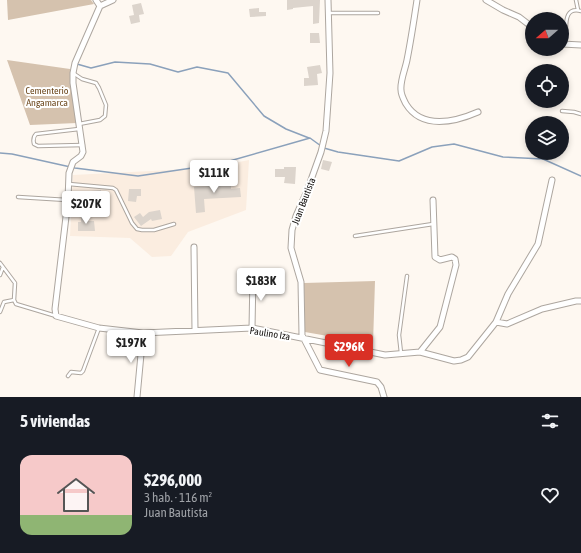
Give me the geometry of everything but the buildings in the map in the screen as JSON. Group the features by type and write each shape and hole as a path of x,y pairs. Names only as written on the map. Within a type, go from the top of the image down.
{"street":[{"path":"96,0 100,6"},
{"path":"56,316 55,309 68,200 69,174 73,162 81,156 83,152 73,83 73,73 75,63 100,6 114,0"},
{"name":"Juan Bautista","path":"328,0 330,73 326,131 321,152 292,230 291,248 301,282 302,335 320,370 377,382 381,387 384,397"},
{"path":"417,0 400,88 405,102 414,114 422,119 434,121 462,119 478,112"},
{"path":"486,0 525,22"},
{"path":"569,44 581,45"},
{"name":"Paulino Iza","path":"56,316 99,328 143,332 252,328 386,355 420,352 454,360 461,360 468,357 496,322 508,294 538,244 552,180"},
{"path":"420,352 440,327 456,265 455,259 452,257 440,260 435,257 433,200"},
{"path":"194,247 195,330"},
{"path":"252,328 253,275"},
{"path":"496,322 507,324 542,309 576,301 581,302"},
{"path":"137,397 143,332"}],"lane":[{"path":"569,13 579,11 576,0"},
{"path":"328,14 378,13"},
{"path":"73,73 82,79 96,83 100,88 106,105 105,116 100,120 80,127 36,134 34,137 34,144 38,146 83,145"},
{"path":"562,112 574,112 581,114"},
{"path":"69,184 108,186 113,188 116,190 132,223 137,229 154,230 174,224"},
{"path":"18,197 68,200"},
{"path":"355,236 434,224"},
{"path":"0,263 15,283 14,300 16,304 56,316"},
{"path":"0,275 3,267"},
{"path":"401,354 399,335 408,276"},
{"path":"0,312 4,302 14,300"},
{"path":"68,376 71,372 81,373 83,371 99,328"}],"shaded area":[{"path":"249,160 246,210 188,232 171,256 152,257 130,238 70,236 73,175 209,168"}],"green space":[{"path":"7,0 91,0 94,4 8,20"},
{"name":"Cementerio Angamarca","path":"7,60 70,69 77,123 30,125"},
{"path":"375,281 373,344 305,332 304,283"}],"waterway":[{"path":"77,64 91,68 115,62 150,64 178,72 197,67 228,73 264,116 286,129 309,138"},
{"path":"0,153 12,154 75,168 138,176 219,164 310,138 321,146"},
{"path":"324,148 338,152 399,161 432,147 454,144 503,157 543,159 581,176"}]}
